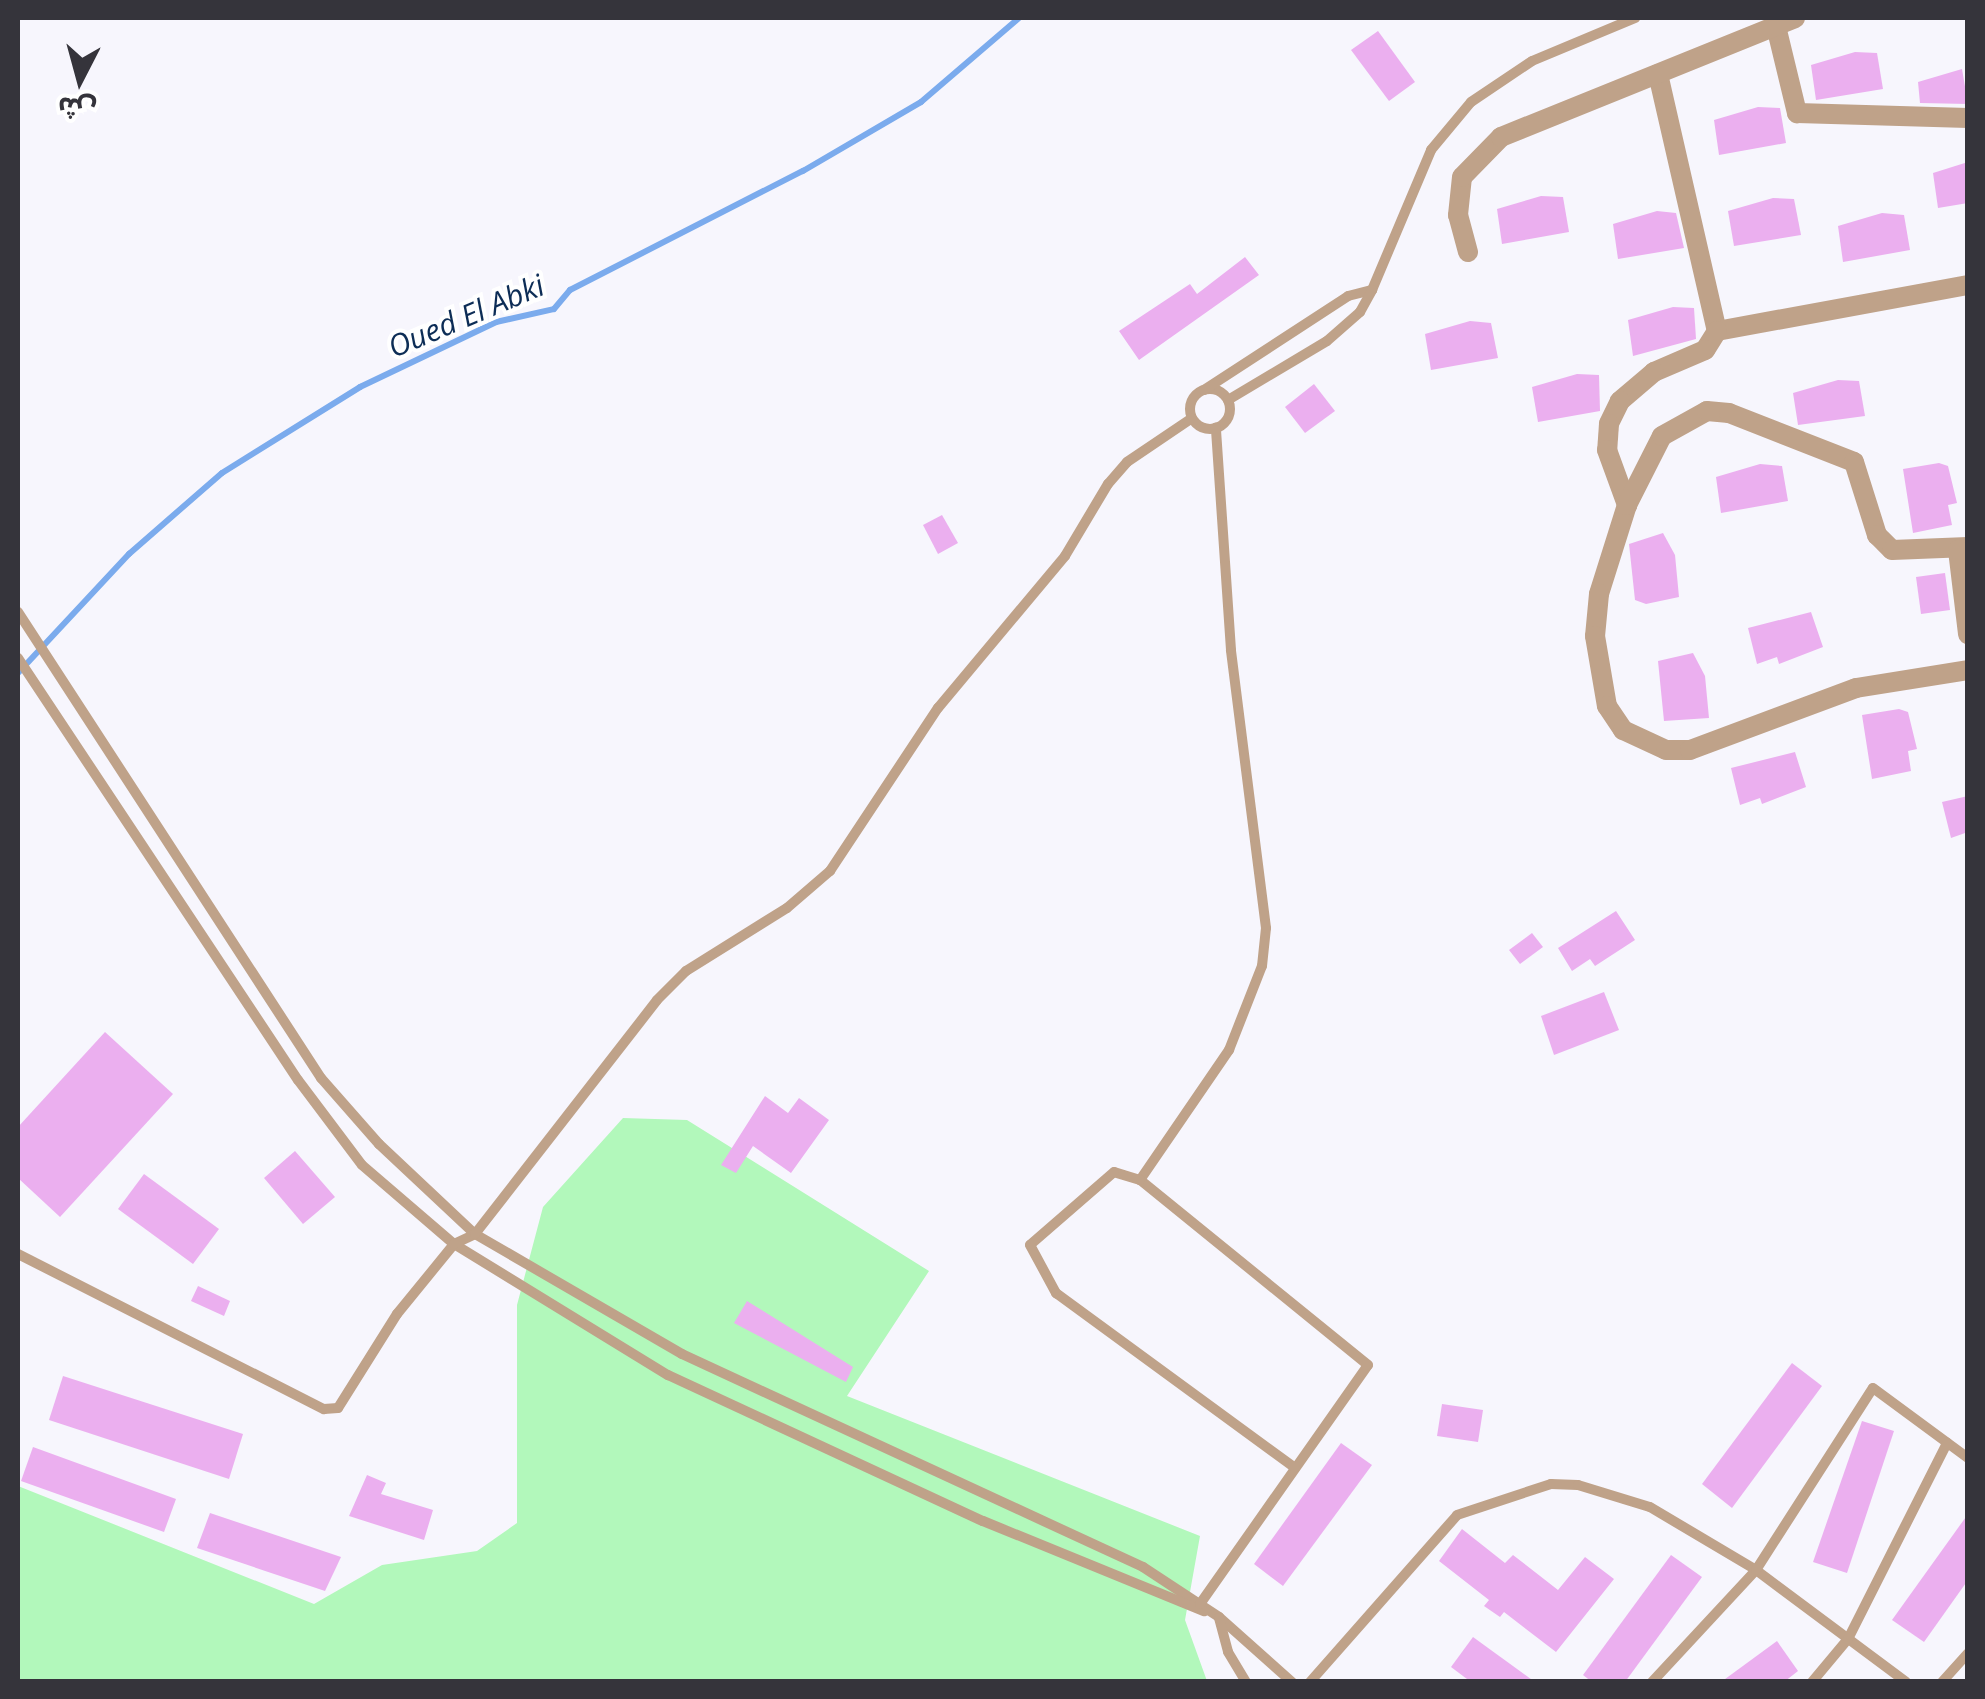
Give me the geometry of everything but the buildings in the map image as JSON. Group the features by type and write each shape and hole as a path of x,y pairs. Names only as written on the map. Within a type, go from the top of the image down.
{"street":[{"path":"1468,252 1457,196 1474,158 1501,137 1785,20 1797,113 1968,118"},
{"path":"1627,505 1607,450 1620,400 1654,372 1704,350 1717,330 1658,74"},
{"path":"1717,330 1968,284"},
{"path":"1968,634 1963,549 1892,550 1877,535 1854,462 1729,413 1707,411 1662,436 1627,505 1599,594 1595,636 1607,706 1642,742 1690,750 1856,688 1968,670"}],"lane":[{"path":"1228,400 1327,341 1360,312 1431,150 1451,120 1532,61 1635,18"},
{"path":"1228,400 1227,420 1216,428 1201,427 1192,418 1193,398 1204,390 1348,296 1372,290"},
{"path":"1204,390 1228,400"},
{"path":"18,1254 331,1410 454,1244 475,1234 658,1000 686,971 787,908 830,871 938,708 1064,556 1108,484 1127,462 1192,418"},
{"path":"1140,1180 1229,1050 1262,966 1266,928 1231,650 1216,428"},
{"path":"18,612 321,1078 380,1144 475,1234 682,1354 1143,1567 1219,1617 1276,1661 1292,1682"},
{"path":"18,658 298,1080 362,1165 454,1244 668,1374 983,1520 1219,1617"},
{"path":"1200,1604 1368,1365 1140,1180 1114,1172 1030,1245 1056,1292 1295,1468"},
{"path":"1652,1682 1756,1570 1873,1388 1968,1458"},
{"path":"1812,1682 1848,1639 1947,1443"},
{"path":"1310,1682 1457,1514 1551,1484 1578,1484 1650,1507 1756,1570 1906,1682"},
{"path":"1219,1617 1228,1652 1246,1682"},
{"path":"1942,1682 1968,1653"}],"green space":[{"path":"623,1118 687,1120 929,1271 847,1396 1200,1536 1185,1620 1207,1681 18,1681 18,1486 314,1604 382,1565 477,1551 517,1523 517,1305 543,1207"}],"waterway":[{"name":"Oued El Abki","path":"18,673 129,554 222,473 360,387 496,322 554,309 570,290 803,171 921,102 1019,18"}]}
